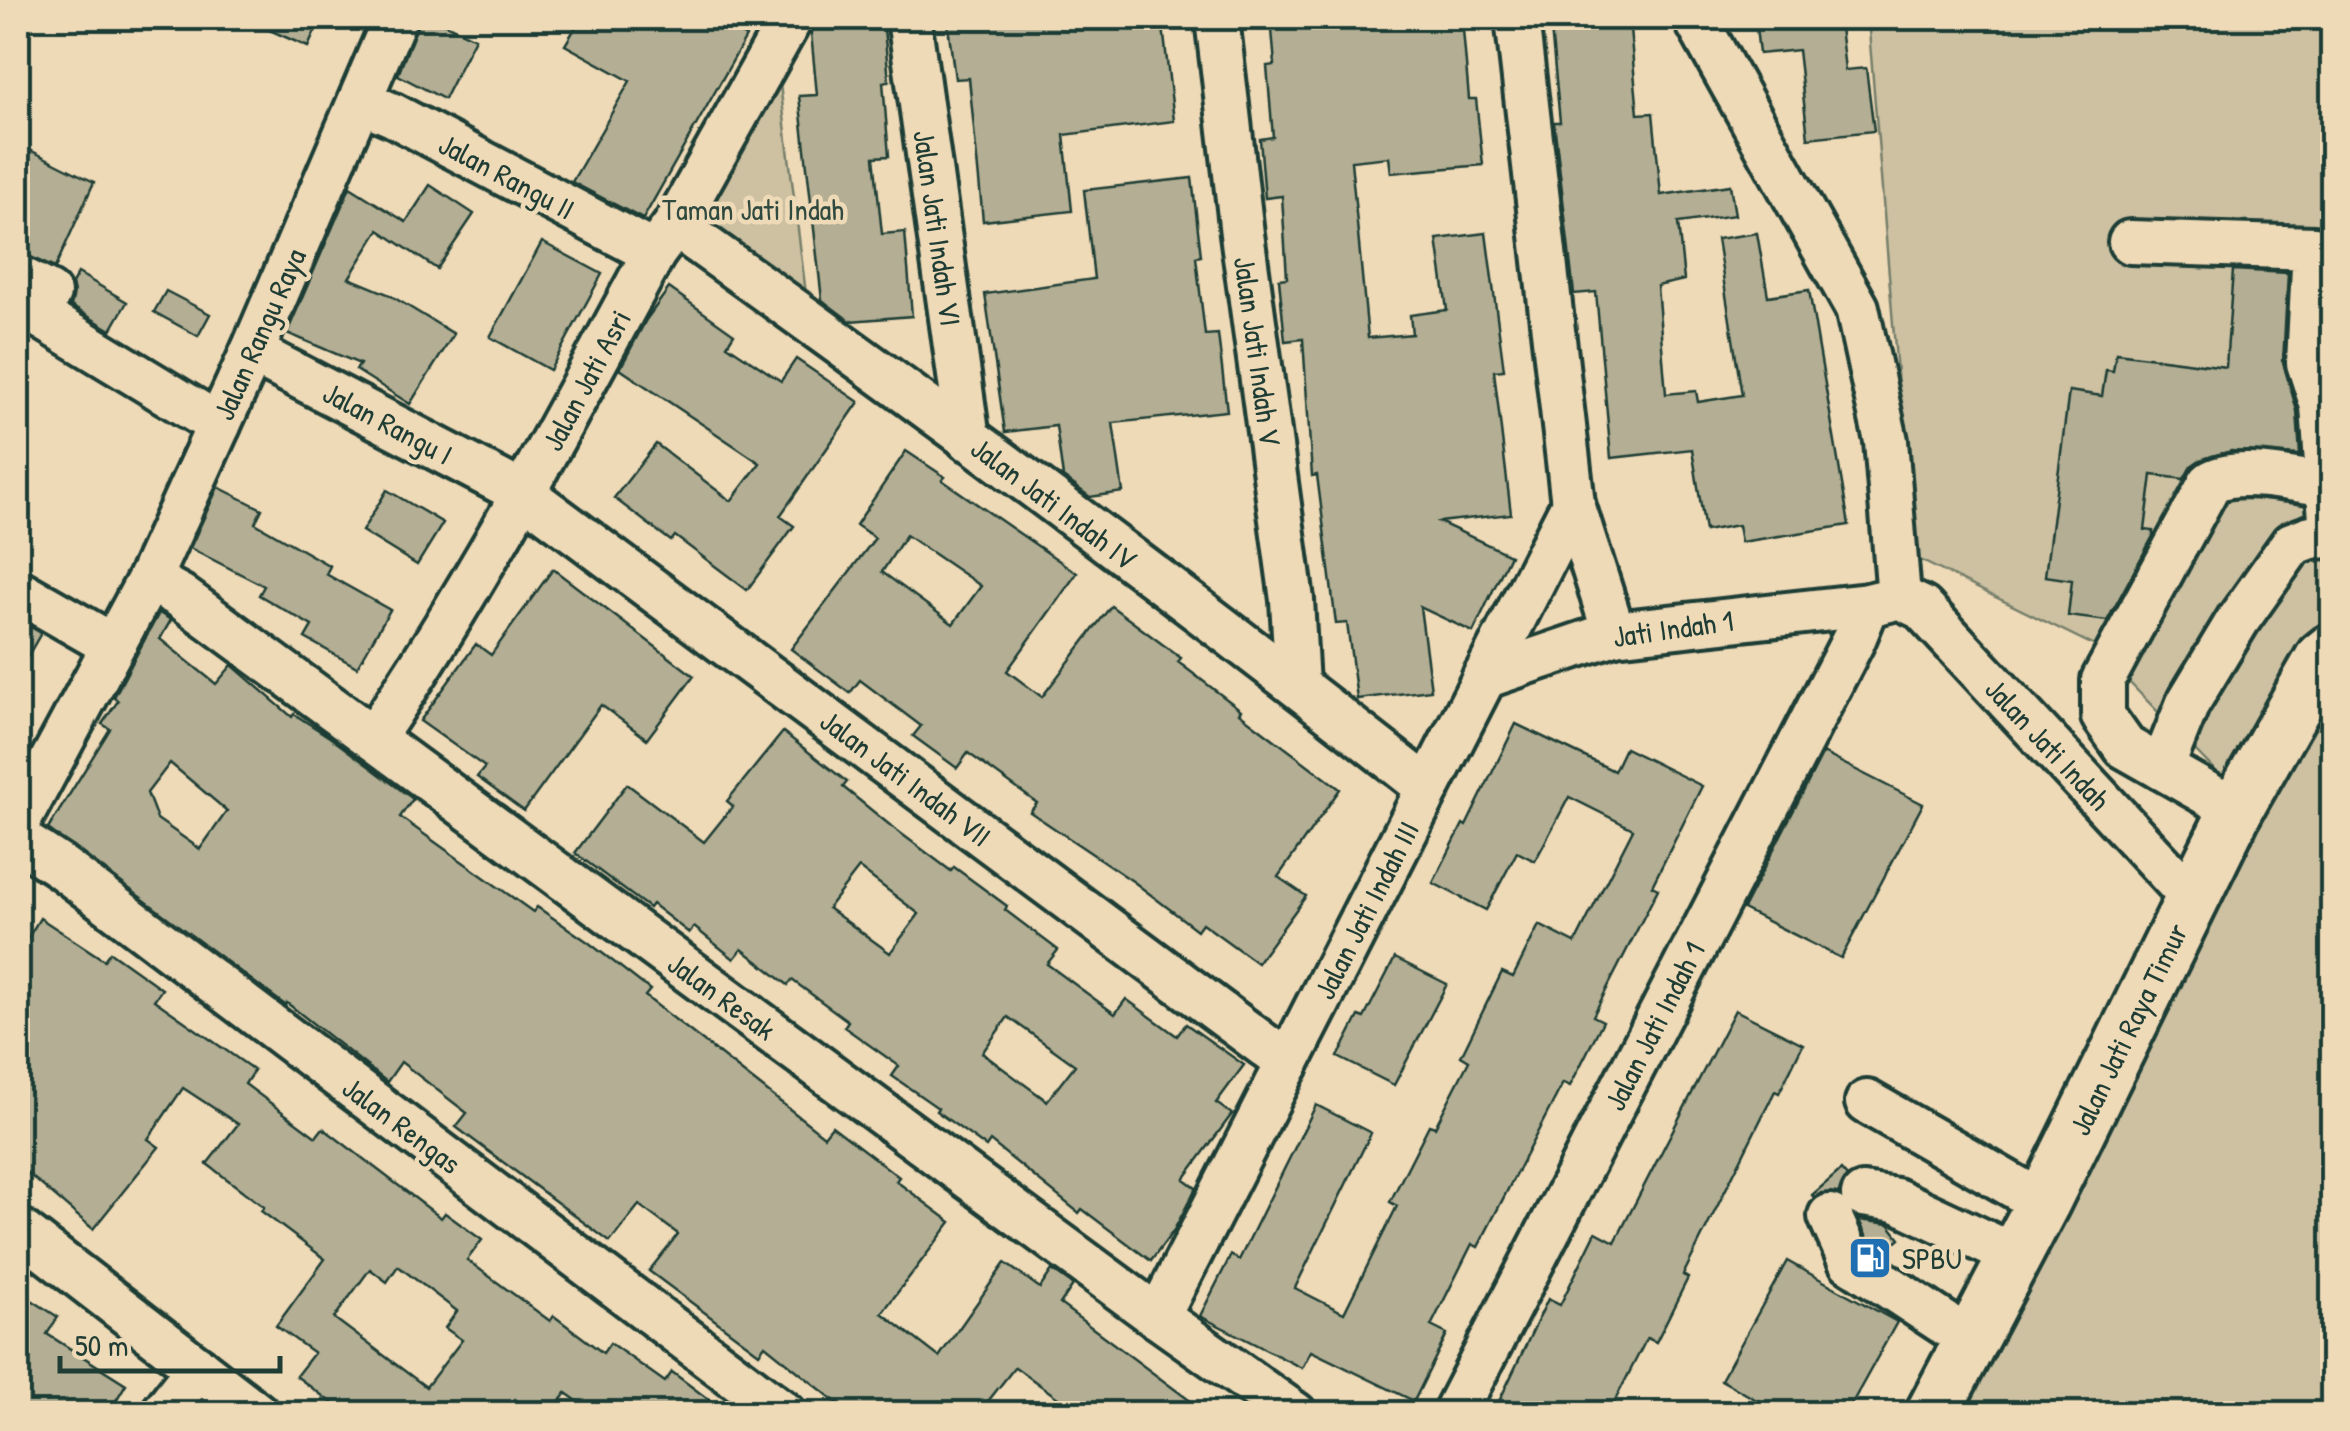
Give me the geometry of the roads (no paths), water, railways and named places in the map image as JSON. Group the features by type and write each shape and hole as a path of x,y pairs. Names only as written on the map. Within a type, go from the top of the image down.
{"main road":[{"name":"Jalan Jati Raya Timur","path":"1932,1414 2043,1203 2236,810 2322,658 2332,650"}],"street":[{"name":"Jalan Rangu Raya","path":"18,823 149,579 252,352 394,18"},
{"name":"Jalan Jati Asri","path":"373,738 524,494 664,239 792,18"},
{"name":"Jalan Jati Indah VI","path":"910,18 968,439"},
{"name":"Jalan Jati Indah V","path":"1217,18 1292,600 1297,685"},
{"path":"1518,18 1573,504 1614,633"},
{"path":"1695,18 1857,308 1886,441 1874,614"},
{"name":"Jalan Rangu II","path":"360,101 664,239"},
{"name":"Jalan Jati Indah IV","path":"664,239 968,439 1428,788"},
{"path":"2130,242 2314,248 2308,363 2322,406 2332,535 2292,544 2238,620 2188,703 2162,768"},
{"path":"18,277 49,292 38,315 219,424"},
{"name":"Jalan Rangu I","path":"252,352 524,494"},
{"path":"2236,810 2126,747 2103,716 2103,680 2210,483 2219,477 2274,477 2328,485"},
{"name":"Jalan Jati Indah VII","path":"524,494 1288,1063"},
{"name":"Jalan Jati Indah III","path":"1158,1317 1573,504"},
{"name":"Jalan Resak","path":"149,579 180,596 1295,1414"},
{"path":"18,591 112,644"},
{"name":"Jalan Jati Indah","path":"1874,614 1922,608 2192,898"},
{"name":"Jati Indah 1","path":"1484,677 1614,633 1874,614"},
{"name":"Jalan Jati Indah 1","path":"1454,1414 1874,614"},
{"name":"Jalan Rengas","path":"18,839 61,867 785,1414"},
{"path":"1867,1102 2043,1203"},
{"path":"1970,1340 1850,1262 1846,1205 1896,1200 2015,1256"},
{"path":"18,1229 256,1414"},
{"path":"162,1414 198,1368"}],"place":[{"name":"SPBU","path":"1870,1258"}],"park label":[{"name":"Taman Jati Indah","path":"753,209"}]}
